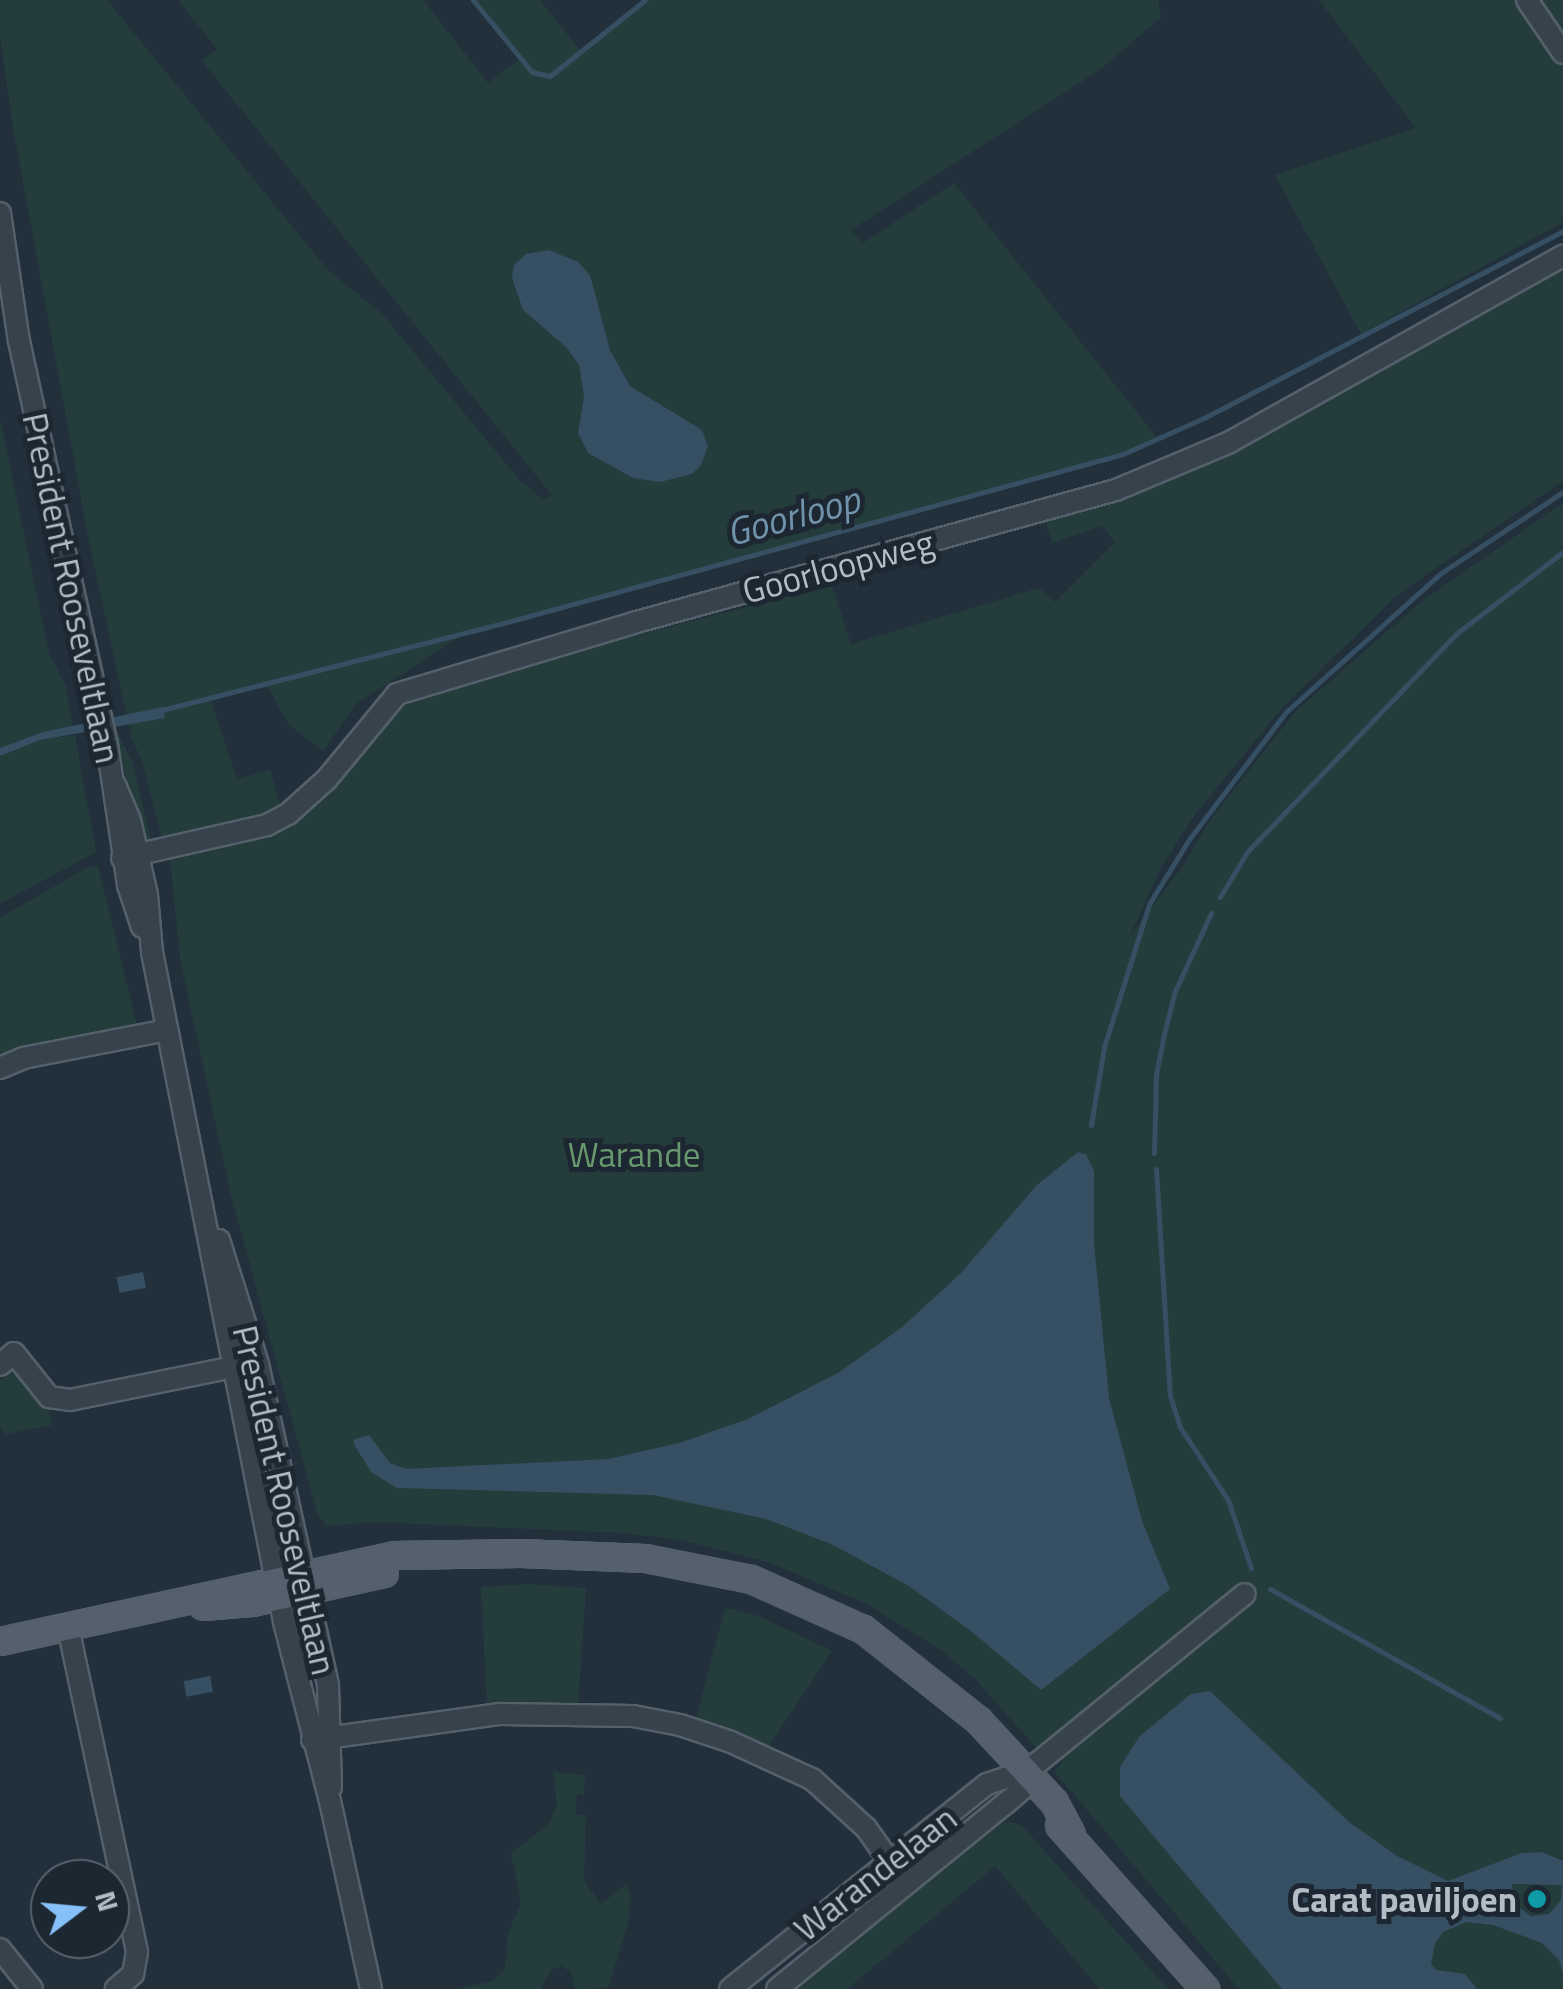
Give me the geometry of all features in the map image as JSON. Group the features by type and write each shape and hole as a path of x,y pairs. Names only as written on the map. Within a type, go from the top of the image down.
{"main road":[{"path":"0,1641 181,1604 205,1593 292,1584 394,1555 421,1558 596,1554 645,1558 750,1579 863,1629 939,1686 963,1711 988,1752 1072,1834 1206,1989"}],"street":[{"path":"1527,0 1563,54"},
{"name":"President Rooseveltlaan","path":"0,213 19,341 205,1206 258,1364 330,1801 371,1989"},
{"name":"Goorloopweg","path":"130,856 267,825 288,814 327,779 397,694 632,622 1116,490 1228,443 1563,256"},
{"path":"0,1068 23,1058 167,1030"},
{"name":"President Rooseveltlaan","path":"205,1206 207,1243 233,1366 292,1584"},
{"path":"0,1336 7,1359 50,1398 70,1400 258,1364"},
{"name":"Warandelaan","path":"777,1989 918,1872 1018,1778 1245,1594"},
{"path":"68,1627 137,1952 133,1974 116,1989"},
{"path":"322,1738 500,1714 633,1716 680,1725 731,1742 812,1779 866,1828 890,1862 918,1872"},
{"name":"Warandelaan","path":"730,1989 988,1784 1018,1778"},
{"path":"0,1949 32,1989"}],"green space":[{"path":"0,0 107,0 327,269 382,314 519,479 543,500 552,495 202,61 217,49 178,0 423,0 488,83 521,58 474,0 540,0 581,52 646,0 1158,0 1161,17 1101,69 851,230 863,243 954,183 1159,440 1041,478 463,634 356,704 323,751 289,725 266,684 210,697 237,779 270,770 281,806 264,815 162,838 141,758 132,740 89,542 0,37","holes":["523,310 603,324 610,350 630,386 685,420 633,478 588,453 578,433 584,397 579,365 566,347"]},
{"path":"1319,0 1522,0 1563,60 1563,222 1361,334 1275,175 1416,128"},
{"path":"1533,0 1563,0 1563,45"},
{"name":"Warande","path":"1563,267 1563,481 1397,595 1282,708 1193,817 1161,868 1130,936 1183,866 1210,820 1295,712 1422,601 1563,503 1563,1989 1239,1989 1054,1771 1063,1761 1049,1744 1040,1752 975,1679 944,1652 865,1603 768,1562 681,1540 622,1533 373,1522 327,1526 318,1516 231,1195 180,959 170,860 258,837 303,817 326,798 397,710 413,701 627,629 634,636 832,585 851,644 1039,588 1055,602 1115,542 1102,526 1052,543 1045,519 1074,511"},
{"path":"0,418 49,654 66,686 73,727 43,732 0,748"},
{"path":"114,727 132,761 151,840 141,843"},
{"path":"75,735 96,852 0,904 0,756 40,740"},
{"path":"98,866 137,1025 0,1062 0,918 88,867"},
{"path":"11,1373 19,1373 48,1404 52,1425 6,1434 0,1427 0,1381"},
{"path":"529,1584 586,1588 578,1705 487,1705 481,1587"},
{"path":"725,1608 759,1616 832,1651 767,1749 695,1723"},
{"path":"553,1772 585,1775 584,1794 577,1794 576,1804 576,1815 586,1815 584,1881 601,1904 626,1884 631,1893 628,1924 608,1988 575,1989 571,1972 561,1966 552,1969 540,1989 459,1989 493,1981 505,1969 508,1933 521,1904 511,1853 548,1825 557,1805"},
{"path":"1012,1822 1023,1827 1168,1989 1100,1989 995,1866 847,1989 794,1989 1001,1824"}],"water":[{"path":"549,250 578,262 590,275 610,350 630,386 702,430 708,446 701,465 692,474 660,482 633,478 588,453 578,433 584,397 579,365 566,347 523,310 512,278 514,265 526,254"},
{"path":"163,707 165,718 40,740 0,756 0,748 43,732"},
{"path":"1078,1152 1086,1154 1094,1171 1094,1243 1109,1398 1142,1521 1170,1589 1041,1690 909,1586 831,1544 766,1519 653,1495 397,1488 371,1472 355,1446 353,1440 369,1435 390,1463 406,1469 608,1459 679,1443 748,1419 838,1373 901,1328 960,1274 1037,1185"},
{"path":"143,1272 146,1288 120,1293 116,1277"},
{"path":"210,1676 213,1692 187,1697 183,1681"},
{"path":"1210,1691 1349,1822 1397,1856 1448,1881 1522,1853 1542,1852 1563,1861 1563,1974 1559,1960 1542,1943 1493,1925 1466,1922 1443,1932 1435,1944 1431,1964 1436,1970 1465,1974 1477,1989 1282,1989 1120,1796 1120,1767 1139,1737 1191,1694","holes":["1512,1884 1562,1885 1561,1900 1549,1914 1531,1916 1515,1905"]}],"waterway":[{"path":"473,0 532,72 550,76 645,0"},
{"name":"Goorloop","path":"158,711 500,624 1123,454 1204,418 1563,231"},
{"path":"1091,1125 1104,1047 1149,904 1190,838 1286,712 1441,573 1563,492"},
{"path":"1220,897 1247,852 1456,634 1563,552"},
{"path":"1154,1153 1156,1075 1164,1034 1175,991 1211,913"},
{"path":"1156,1169 1170,1396 1180,1427 1228,1500 1251,1568"},
{"path":"1270,1589 1500,1718"}],"place":[{"name":"Carat paviljoen","path":"1537,1899"}]}
